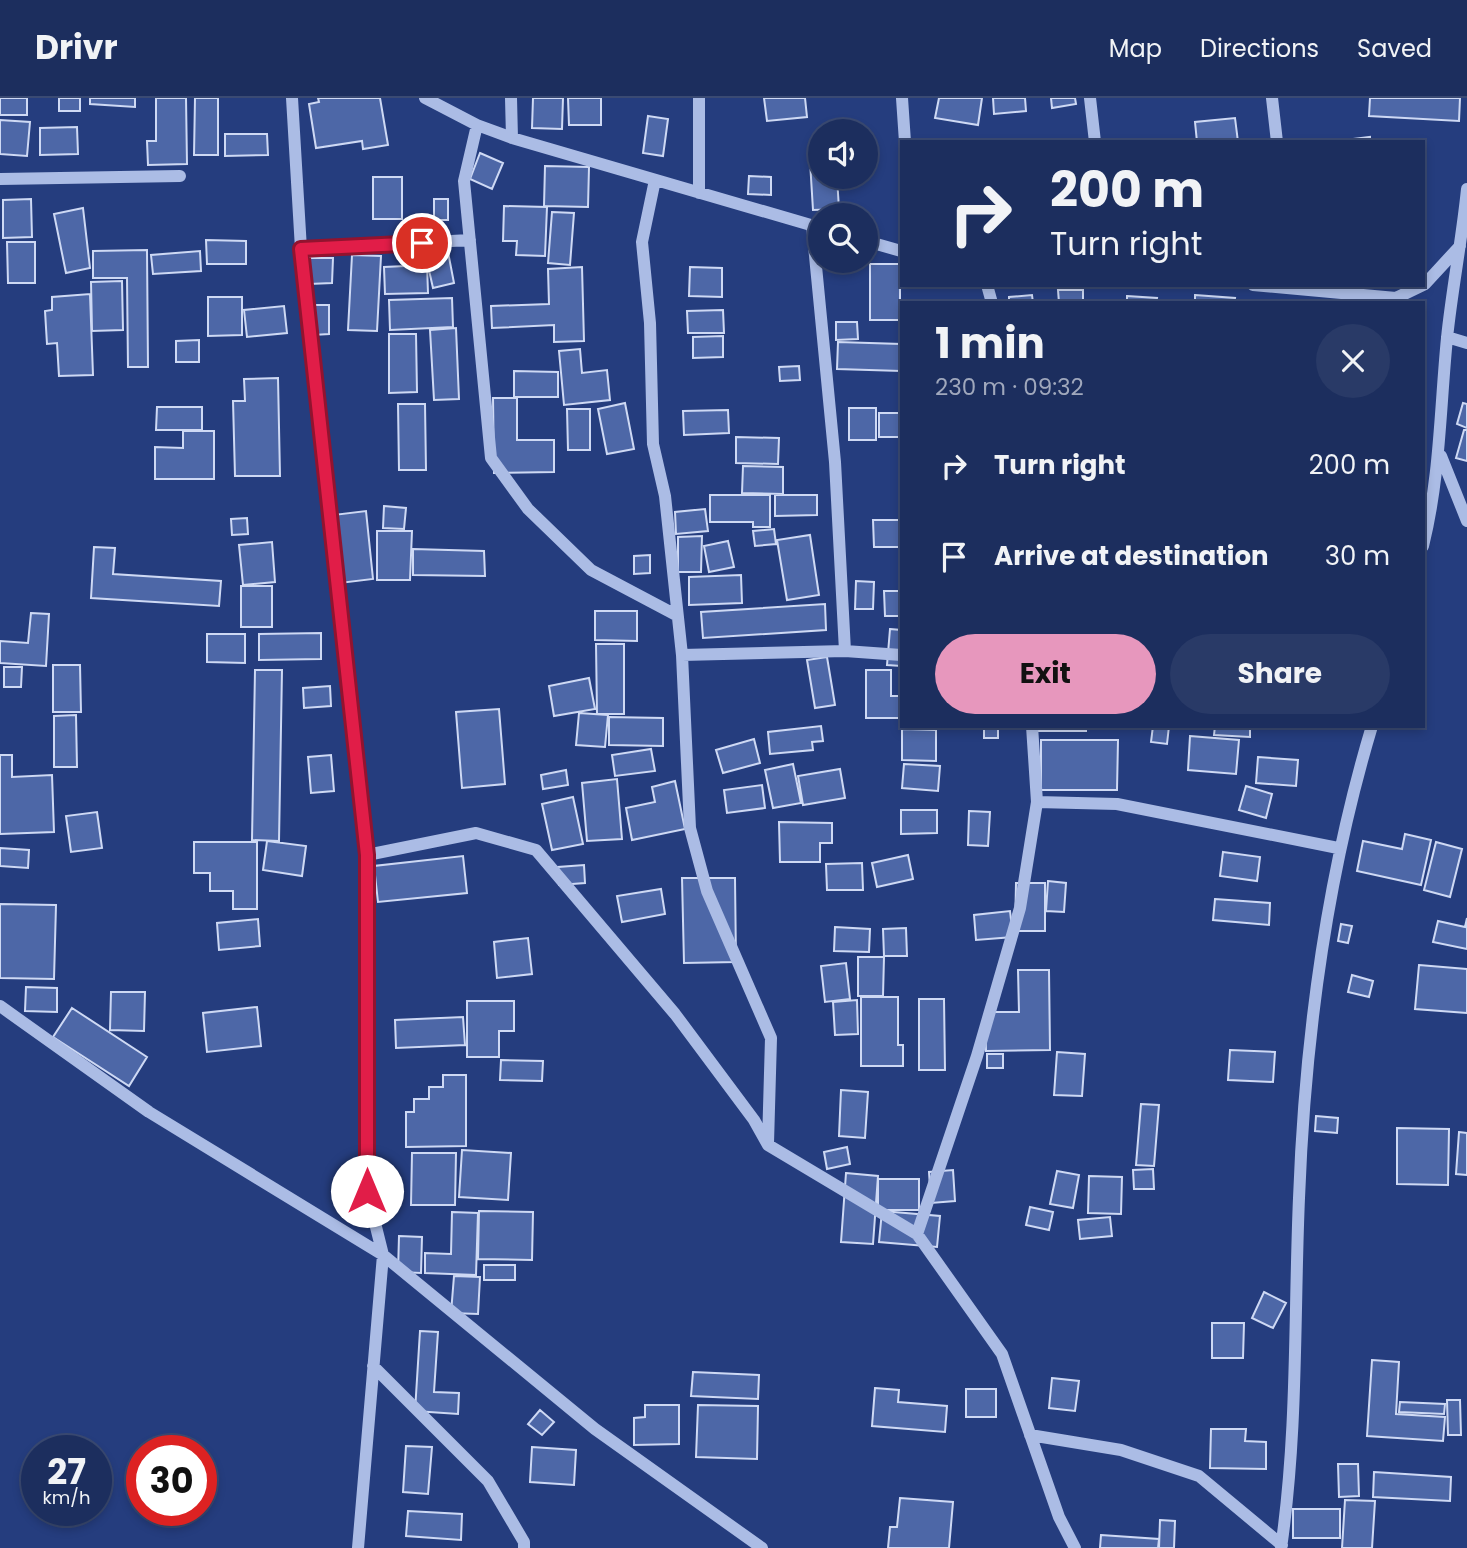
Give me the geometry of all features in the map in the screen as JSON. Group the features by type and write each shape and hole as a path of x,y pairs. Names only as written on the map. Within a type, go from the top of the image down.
{"street":[{"path":"292,98 301,249 367,855 367,1191 383,1255 358,1548"},
{"path":"425,98 477,125 512,138 808,224"},
{"path":"512,98 512,138"},
{"path":"699,98 699,193"},
{"path":"902,98 905,140"},
{"path":"1090,98 1095,140"},
{"path":"1272,98 1278,140"},
{"path":"477,125 464,181 491,458 528,509 591,569 676,615"},
{"path":"0,179 180,176"},
{"path":"655,180 642,242 650,323 653,444 665,496 681,654 690,828 707,891 771,1038 768,1145"},
{"path":"1425,538 1433,507 1440,452 1447,337 1464,245 1467,189"},
{"path":"301,249 470,240"},
{"path":"878,244 900,251"},
{"path":"1425,285 1464,245"},
{"path":"820,273 835,462 845,651"},
{"path":"1295,287 1396,298 1421,287"},
{"path":"1447,337 1467,343"},
{"path":"1440,452 1467,521"},
{"path":"681,654 845,651 900,655"},
{"path":"917,1234 977,1056 1020,908 1037,802 1032,728"},
{"path":"1282,1546 1296,1352 1299,1198 1306,1088 1324,930 1338,848 1371,728"},
{"path":"1037,802 1117,804 1338,848"},
{"path":"367,855 476,833 536,850 675,1014 754,1120 768,1145 917,1234 1002,1354 1059,1517 1075,1548"},
{"path":"0,1006 149,1112 383,1255 595,1429 762,1548"},
{"path":"373,1366 488,1481 524,1542 524,1548"},
{"path":"1030,1436 1121,1450 1199,1476 1282,1546"}],"building":[{"path":"0,98 27,98 27,115 0,115"},
{"path":"59,98 80,98 80,111 59,111"},
{"path":"90,98 135,98 135,107 90,104"},
{"path":"156,98 186,98 187,164 148,165 147,141 156,141"},
{"path":"195,98 218,98 218,155 194,155"},
{"path":"318,98 380,98 388,145 363,149 362,141 316,148 309,104 319,102"},
{"path":"533,98 563,98 562,129 532,128"},
{"path":"568,98 601,98 601,125 569,125"},
{"path":"764,98 805,98 807,117 767,121"},
{"path":"939,98 982,98 978,125 935,118"},
{"path":"993,98 1025,98 1026,111 994,114"},
{"path":"1051,98 1075,98 1076,104 1052,108"},
{"path":"1370,98 1460,98 1459,121 1369,116"},
{"path":"648,116 668,119 663,156 643,153"},
{"path":"1235,118 1238,140 1197,140 1195,122"},
{"path":"0,120 30,122 27,156 0,154"},
{"path":"77,127 78,154 40,155 40,128"},
{"path":"225,134 267,134 268,155 225,156"},
{"path":"1370,137 1370,140 1345,140"},
{"path":"480,153 503,163 492,189 470,179"},
{"path":"545,166 589,167 588,207 544,206"},
{"path":"749,176 771,177 771,195 748,194"},
{"path":"373,177 402,177 402,219 373,219"},
{"path":"812,189 838,189 839,203 813,203"},
{"path":"31,199 32,237 3,238 3,200"},
{"path":"434,199 448,199 448,220 434,220"},
{"path":"504,206 547,207 545,256 516,255 517,241 503,241"},
{"path":"83,208 90,268 66,273 54,214"},
{"path":"552,212 574,213 570,265 548,263"},
{"path":"206,240 246,241 246,264 207,264"},
{"path":"7,242 35,242 35,283 8,283"},
{"path":"147,250 148,367 128,367 127,278 93,278 93,251"},
{"path":"200,251 201,271 153,274 151,255"},
{"path":"448,252 454,283 433,288 426,257"},
{"path":"352,255 381,256 377,331 348,330"},
{"path":"310,258 333,258 332,283 309,284"},
{"path":"878,264 900,264 900,320 870,320 870,273 878,273"},
{"path":"427,265 428,293 385,294 384,267"},
{"path":"582,267 584,341 554,342 554,325 492,328 491,306 549,304 548,269"},
{"path":"690,267 722,268 722,297 689,296"},
{"path":"122,281 123,330 92,331 91,282"},
{"path":"1058,290 1083,290 1083,301 1059,301"},
{"path":"90,294 93,375 59,376 57,343 47,344 45,311 52,310 52,297"},
{"path":"1032,295 1033,301 1009,301 1009,297"},
{"path":"1195,295 1235,298 1234,301 1195,301"},
{"path":"1127,296 1157,298 1156,301 1127,301"},
{"path":"208,297 242,297 242,335 208,336"},
{"path":"452,298 453,327 390,330 389,300"},
{"path":"312,305 329,305 329,334 313,335"},
{"path":"284,306 287,333 247,337 244,310"},
{"path":"723,310 724,333 688,333 687,311"},
{"path":"836,322 857,322 858,339 836,340"},
{"path":"456,328 459,399 434,400 430,330"},
{"path":"389,334 416,334 417,392 389,393"},
{"path":"723,336 723,357 693,358 693,337"},
{"path":"199,340 199,362 176,362 176,341"},
{"path":"838,342 900,344 900,371 837,369"},
{"path":"580,349 582,373 607,370 610,400 564,405 559,351"},
{"path":"799,366 800,380 780,381 779,367"},
{"path":"514,371 558,372 558,397 514,397"},
{"path":"278,378 280,476 235,476 233,401 245,401 244,379"},
{"path":"493,398 517,398 517,440 554,440 554,472 494,473"},
{"path":"625,403 634,449 607,454 598,409"},
{"path":"1463,403 1467,404 1467,428 1457,424"},
{"path":"398,404 425,404 426,470 399,470"},
{"path":"157,407 202,407 202,430 156,430"},
{"path":"849,408 876,408 876,440 849,440"},
{"path":"567,409 590,409 590,450 568,450"},
{"path":"728,410 729,433 684,435 683,411"},
{"path":"879,413 900,413 900,437 879,437"},
{"path":"1464,430 1467,430 1467,461 1456,458"},
{"path":"183,431 214,431 214,479 155,479 155,447 183,448"},
{"path":"736,437 779,438 778,464 736,463"},
{"path":"743,466 783,467 783,494 742,493"},
{"path":"710,495 770,495 770,527 753,527 753,522 710,522"},
{"path":"775,495 817,495 817,515 775,516"},
{"path":"384,506 406,508 404,529 383,528"},
{"path":"705,509 708,531 676,534 675,512"},
{"path":"366,511 373,579 340,583 333,515"},
{"path":"247,518 248,534 232,535 231,519"},
{"path":"873,520 900,520 900,547 874,547"},
{"path":"774,529 776,544 755,546 753,531"},
{"path":"377,531 412,531 410,580 377,580"},
{"path":"810,535 819,595 787,600 777,540"},
{"path":"702,536 701,572 678,572 678,537"},
{"path":"728,541 734,567 709,572 704,546"},
{"path":"272,542 275,582 243,585 239,545"},
{"path":"94,547 115,548 113,574 221,581 219,606 91,598"},
{"path":"413,549 484,551 485,576 413,575"},
{"path":"650,555 650,573 634,574 634,556"},
{"path":"741,575 742,603 689,605 689,577"},
{"path":"856,581 874,582 873,609 855,609"},
{"path":"241,586 272,586 272,627 241,627"},
{"path":"884,591 900,591 900,616 885,616"},
{"path":"825,604 826,630 703,638 701,612"},
{"path":"595,611 637,611 637,641 595,640"},
{"path":"31,613 49,614 46,666 0,663 0,641 28,643"},
{"path":"890,629 900,630 900,666 887,665"},
{"path":"321,633 321,659 259,660 259,634"},
{"path":"207,634 245,634 245,663 207,662"},
{"path":"596,644 624,644 624,714 597,714"},
{"path":"827,657 835,705 815,708 807,660"},
{"path":"53,665 80,665 81,712 53,712"},
{"path":"4,667 22,667 21,687 4,687"},
{"path":"255,670 282,670 279,841 252,840"},
{"path":"866,670 891,670 891,696 900,696 900,718 866,718"},
{"path":"589,678 595,709 554,716 549,686"},
{"path":"330,686 331,706 304,708 303,688"},
{"path":"499,709 505,784 462,788 456,712"},
{"path":"579,713 608,715 605,747 576,745"},
{"path":"76,715 77,767 54,767 54,716"},
{"path":"609,717 663,718 663,746 609,745"},
{"path":"821,726 823,741 812,742 813,750 770,754 768,732"},
{"path":"984,728 998,728 998,738 984,738"},
{"path":"1035,728 1086,728 1086,731 1035,731"},
{"path":"1153,728 1169,728 1167,744 1151,742"},
{"path":"1215,728 1250,728 1250,737 1214,735"},
{"path":"902,729 936,730 936,761 902,760"},
{"path":"1190,736 1239,740 1236,774 1188,770"},
{"path":"754,739 760,763 723,773 716,750"},
{"path":"1041,740 1118,740 1117,790 1041,790"},
{"path":"651,749 655,771 615,776 612,755"},
{"path":"0,755 12,755 12,777 52,775 54,832 0,834"},
{"path":"331,755 334,791 311,793 308,757"},
{"path":"1258,757 1298,760 1296,786 1256,783"},
{"path":"793,764 801,803 773,808 765,770"},
{"path":"904,764 940,766 938,791 902,788"},
{"path":"840,769 845,798 803,805 798,776"},
{"path":"566,770 568,785 543,789 541,775"},
{"path":"617,779 622,839 587,841 582,783"},
{"path":"675,781 685,829 632,840 626,808 655,802 652,787"},
{"path":"762,785 765,808 727,813 724,790"},
{"path":"1246,786 1272,794 1266,818 1239,810"},
{"path":"573,797 583,844 552,850 542,804"},
{"path":"901,810 937,810 937,833 901,834"},
{"path":"969,811 990,812 988,846 968,845"},
{"path":"97,812 102,848 71,852 66,816"},
{"path":"779,822 832,823 832,843 820,843 820,862 780,862"},
{"path":"1405,834 1431,840 1421,885 1357,871 1363,841 1402,849"},
{"path":"267,841 306,846 302,876 263,870"},
{"path":"194,842 257,842 257,909 233,909 233,891 210,891 210,873 194,873"},
{"path":"1436,842 1462,849 1450,897 1424,890"},
{"path":"0,848 29,850 28,868 0,866"},
{"path":"1223,852 1260,857 1257,881 1220,876"},
{"path":"908,855 913,879 877,887 872,863"},
{"path":"463,856 467,893 378,902 374,866"},
{"path":"862,863 863,890 827,890 826,864"},
{"path":"584,865 585,883 559,885 558,867"},
{"path":"682,878 735,878 736,962 684,963"},
{"path":"1048,881 1066,883 1064,912 1046,911"},
{"path":"1016,883 1045,883 1045,931 1015,931"},
{"path":"661,889 665,914 622,922 617,896"},
{"path":"1215,899 1270,903 1269,925 1213,920"},
{"path":"0,904 56,905 54,979 0,978"},
{"path":"1010,911 1013,937 976,940 974,915"},
{"path":"1467,918 1467,949 1433,942 1438,921 1465,927"},
{"path":"258,919 260,946 219,950 217,923"},
{"path":"1341,924 1352,926 1348,943 1338,941"},
{"path":"835,927 870,929 869,952 834,951"},
{"path":"906,928 907,956 884,956 883,929"},
{"path":"528,938 532,974 497,978 494,942"},
{"path":"858,957 884,957 883,996 858,996"},
{"path":"846,963 850,999 825,1002 821,966"},
{"path":"1419,965 1467,969 1467,1013 1415,1009"},
{"path":"1018,970 1049,970 1050,1050 986,1051 985,1012 1019,1012"},
{"path":"1352,975 1373,981 1369,997 1348,992"},
{"path":"26,987 57,988 57,1012 25,1011"},
{"path":"111,992 145,992 144,1031 110,1030"},
{"path":"861,997 898,997 898,1045 903,1045 903,1066 861,1066"},
{"path":"919,999 944,999 945,1070 919,1070"},
{"path":"857,1000 858,1034 835,1035 833,1002"},
{"path":"467,1001 514,1001 514,1031 499,1031 499,1057 467,1057"},
{"path":"257,1007 261,1046 207,1052 203,1013"},
{"path":"72,1008 147,1057 129,1086 53,1037"},
{"path":"463,1017 465,1045 396,1048 395,1020"},
{"path":"1230,1050 1275,1052 1273,1082 1228,1080"},
{"path":"1057,1052 1085,1054 1082,1096 1054,1095"},
{"path":"987,1054 1003,1054 1003,1068 987,1068"},
{"path":"501,1060 543,1061 542,1081 500,1080"},
{"path":"443,1075 466,1075 466,1146 406,1147 406,1112 414,1112 414,1099 429,1099 429,1087 443,1087"},
{"path":"841,1090 868,1092 865,1138 839,1136"},
{"path":"1141,1104 1159,1105 1154,1166 1136,1165"},
{"path":"1316,1116 1338,1118 1337,1133 1315,1131"},
{"path":"1397,1128 1449,1129 1448,1185 1397,1184"},
{"path":"1459,1132 1467,1133 1467,1175 1456,1174"},
{"path":"847,1147 850,1164 827,1169 824,1152"},
{"path":"462,1150 511,1153 508,1200 459,1197"},
{"path":"412,1153 456,1153 455,1205 411,1205"},
{"path":"1153,1169 1154,1189 1134,1189 1133,1170"},
{"path":"953,1170 955,1201 931,1203 929,1172"},
{"path":"1057,1171 1079,1175 1073,1208 1050,1204"},
{"path":"846,1173 878,1176 873,1244 841,1242"},
{"path":"1089,1176 1122,1177 1121,1214 1088,1213"},
{"path":"878,1179 919,1179 919,1210 878,1210"},
{"path":"1030,1207 1053,1212 1049,1230 1026,1225"},
{"path":"479,1211 533,1212 532,1260 478,1259"},
{"path":"882,1211 940,1216 937,1247 879,1242"},
{"path":"452,1212 478,1213 476,1275 425,1273 425,1253 451,1254"},
{"path":"1110,1217 1112,1236 1080,1239 1078,1220"},
{"path":"399,1236 422,1237 421,1273 398,1272"},
{"path":"484,1265 515,1265 515,1280 484,1280"},
{"path":"454,1276 480,1277 478,1314 451,1313"},
{"path":"1264,1292 1286,1303 1273,1328 1252,1318"},
{"path":"1212,1323 1244,1323 1243,1358 1212,1358"},
{"path":"420,1331 438,1332 434,1392 459,1393 458,1414 415,1411"},
{"path":"1372,1360 1399,1362 1396,1414 1445,1417 1443,1441 1367,1436"},
{"path":"693,1372 759,1375 758,1399 691,1396"},
{"path":"1052,1378 1079,1381 1075,1411 1049,1408"},
{"path":"875,1388 899,1390 898,1402 947,1406 945,1432 872,1426"},
{"path":"966,1389 996,1389 996,1417 966,1417"},
{"path":"1447,1400 1460,1400 1461,1435 1448,1435"},
{"path":"1400,1402 1445,1404 1444,1414 1399,1412"},
{"path":"645,1405 679,1405 679,1444 634,1445 634,1418 645,1417"},
{"path":"698,1405 758,1406 757,1459 696,1457"},
{"path":"540,1410 554,1422 542,1435 528,1424"},
{"path":"1211,1429 1246,1429 1245,1441 1266,1442 1266,1469 1210,1468"},
{"path":"406,1446 432,1447 428,1494 403,1492"},
{"path":"532,1447 576,1450 574,1485 530,1482"},
{"path":"1338,1464 1358,1464 1359,1496 1339,1497"},
{"path":"1374,1472 1451,1477 1450,1501 1373,1497"},
{"path":"900,1498 953,1502 949,1548 888,1548 890,1527 897,1527"},
{"path":"1345,1500 1375,1501 1372,1548 1342,1548"},
{"path":"1293,1509 1340,1509 1340,1538 1293,1538"},
{"path":"408,1511 462,1514 461,1540 406,1536"},
{"path":"1160,1520 1175,1521 1174,1548 1159,1548"},
{"path":"1101,1535 1159,1539 1158,1548 1100,1548"}],"route":[{"path":"367,1191 367,855 301,249 422,243"}]}
